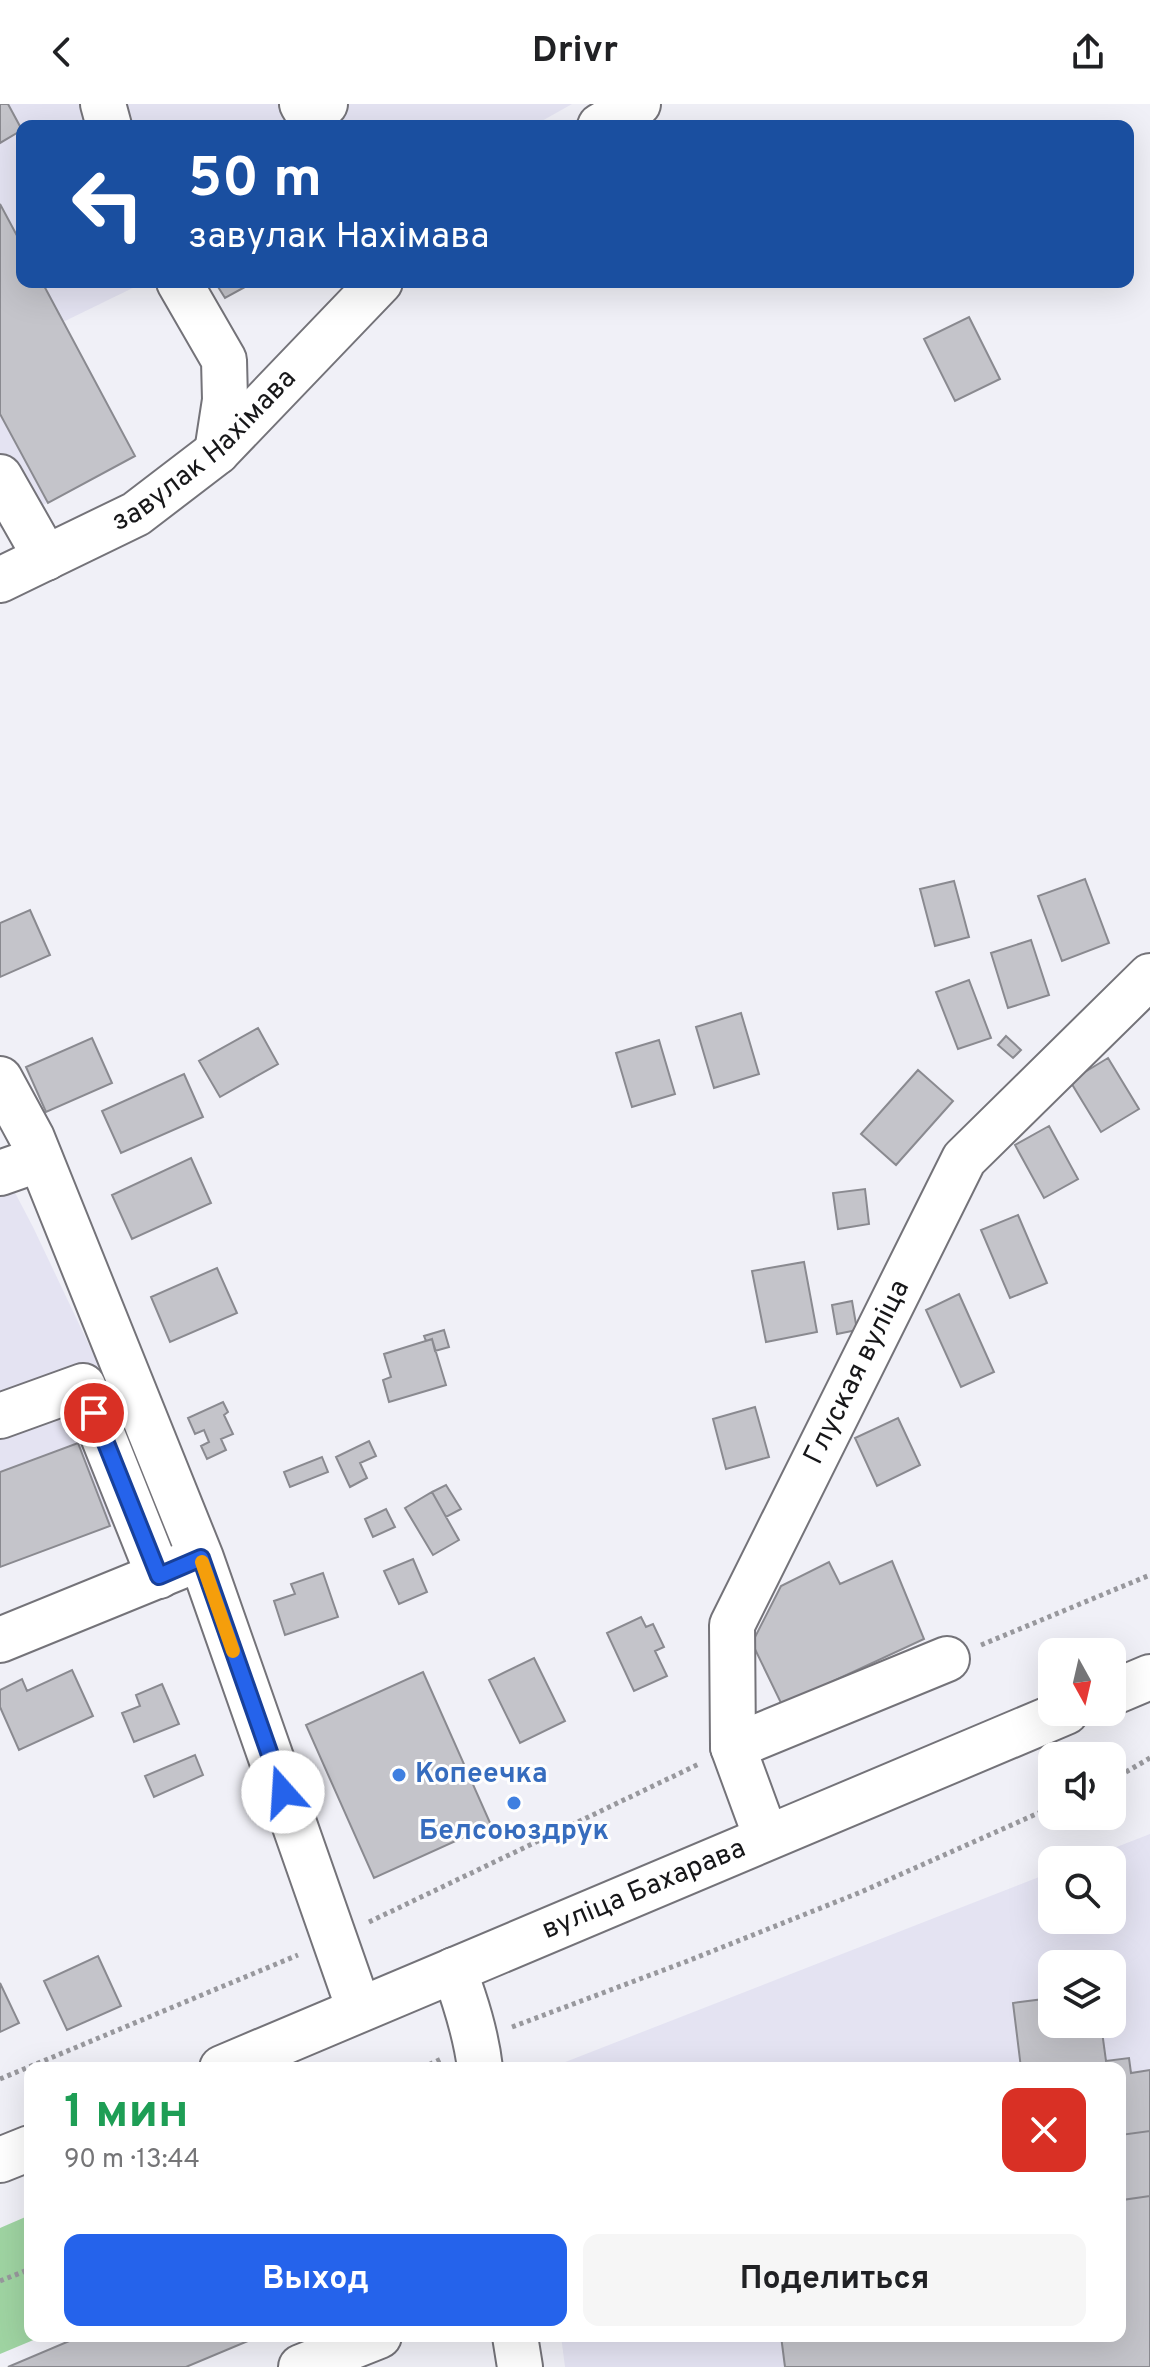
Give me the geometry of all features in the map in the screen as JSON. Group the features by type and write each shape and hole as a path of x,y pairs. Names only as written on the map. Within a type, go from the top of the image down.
{"street":[{"path":"302,104 308,114 325,104"},
{"path":"610,120 638,104"},
{"path":"182,288 224,360 225,400 217,452"},
{"name":"завулак Нахімава","path":"0,580 136,514 217,452 374,288"},
{"path":"0,477 46,558"},
{"name":"Глуская вуліца","path":"766,1837 733,1747 732,1625 964,1159 1150,976"},
{"path":"0,1079 20,1166 201,1558 359,2009"},
{"path":"0,1416 83,1386 159,1576"},
{"path":"0,1640 201,1558"},
{"path":"733,1747 947,1659"},
{"path":"1126,1687 1150,1677"},
{"name":"вуліца Бахарава","path":"236,2062 1038,1724"},
{"path":"454,1970 478,2054"},
{"path":"0,2160 24,2150"},
{"path":"301,2367 364,2342"},
{"path":"516,2342 520,2367"}],"path":[{"path":"947,1659 1150,1575"},
{"path":"1126,1772 1150,1758"},
{"path":"478,2054 861,1892 1038,1813"},
{"path":"0,2281 24,2271"}],"shaded area":[{"path":"0,104 572,104 544,120 16,120 16,288 133,288 63,322 135,456 0,528"},
{"path":"0,1164 164,1503 0,1566"},
{"path":"1150,1834 1150,2367 565,2367 562,2342 1126,2342 1126,2062 565,2062 1038,1877 1038,1934 1126,1934 1126,1846 1119,1846"}],"green space":[{"path":"24,2218 24,2342 29,2342 0,2354 0,2228"}],"building":[{"path":"0,104 8,104 17,120 16,134 0,143"},
{"path":"0,204 16,234 16,288 45,288 135,456 48,503 0,414"},
{"path":"219,288 243,288 225,298"},
{"path":"969,317 1000,379 955,401 924,339"},
{"path":"1085,879 1109,943 1062,961 1038,896"},
{"path":"954,881 969,937 935,946 920,889"},
{"path":"30,910 50,955 0,977 0,923"},
{"path":"1031,940 1049,995 1008,1008 991,953"},
{"path":"969,980 991,1038 958,1049 936,992"},
{"path":"741,1013 759,1074 714,1088 696,1027"},
{"path":"258,1028 278,1064 220,1097 199,1061"},
{"path":"1006,1036 1021,1050 1013,1058 998,1045"},
{"path":"92,1038 112,1083 46,1112 26,1067"},
{"path":"659,1040 675,1094 632,1107 616,1053"},
{"path":"1108,1058 1139,1109 1101,1132 1070,1081"},
{"path":"918,1070 953,1101 896,1165 861,1134"},
{"path":"184,1074 203,1117 121,1153 102,1111"},
{"path":"1049,1126 1078,1179 1044,1198 1015,1145"},
{"path":"191,1158 211,1203 132,1239 112,1195"},
{"path":"865,1189 869,1224 838,1229 833,1193"},
{"path":"1018,1215 1047,1283 1010,1298 981,1230"},
{"path":"804,1262 817,1332 766,1342 752,1271"},
{"path":"217,1268 237,1313 170,1342 151,1297"},
{"path":"959,1294 994,1372 961,1387 926,1310"},
{"path":"852,1301 857,1330 837,1334 832,1305"},
{"path":"444,1330 449,1347 435,1351 432,1339 426,1341 424,1336"},
{"path":"432,1339 446,1385 389,1402 383,1380 391,1377 384,1354"},
{"path":"223,1402 228,1412 224,1415 233,1434 221,1439 226,1450 207,1459 201,1446 209,1442 204,1430 195,1434 188,1418"},
{"path":"755,1407 769,1457 726,1469 713,1419"},
{"path":"898,1418 920,1465 877,1486 855,1438"},
{"path":"369,1441 376,1456 360,1463 367,1478 350,1487 336,1457"},
{"path":"78,1443 110,1526 0,1567 0,1472"},
{"path":"322,1457 328,1472 290,1487 284,1472"},
{"path":"446,1485 461,1509 446,1517 432,1492"},
{"path":"432,1492 459,1540 433,1555 405,1508"},
{"path":"386,1509 395,1527 373,1537 365,1519"},
{"path":"413,1559 427,1592 399,1604 384,1571"},
{"path":"892,1561 924,1639 782,1705 752,1643 781,1586 829,1562 840,1584"},
{"path":"323,1573 338,1617 285,1635 274,1601 295,1594 291,1584"},
{"path":"641,1617 646,1627 653,1624 664,1647 655,1651 667,1676 634,1691 607,1633"},
{"path":"534,1658 565,1721 520,1743 489,1680"},
{"path":"72,1670 93,1716 19,1750 0,1707 0,1690 22,1679 27,1691"},
{"name":"Копеечка","path":"423,1672 491,1825 374,1878 306,1725"},
{"path":"162,1684 179,1724 134,1742 122,1713 140,1706 136,1695"},
{"path":"195,1755 203,1775 154,1797 145,1776"},
{"path":"98,1956 121,2006 67,2030 44,1981"},
{"path":"0,1983 19,2023 0,2032"},
{"path":"1038,2000 1038,2038 1103,2038 1106,2061 1129,2058 1131,2073 1150,2070 1150,2367 785,2367 782,2342 1126,2342 1126,2062 1020,2062 1013,2003"},
{"path":"1150,2131 1150,2196 1126,2199 1126,2134"},
{"path":"67,2342 246,2342 186,2367 8,2367"}],"slow traffic":[{"path":"202,1562 233,1651"}],"place":[{"name":"Копеечка","path":"399,1775"},
{"name":"Белсоюздрук","path":"514,1803"}],"route":[{"path":"94,1413 159,1576 201,1558 283,1792"}]}
